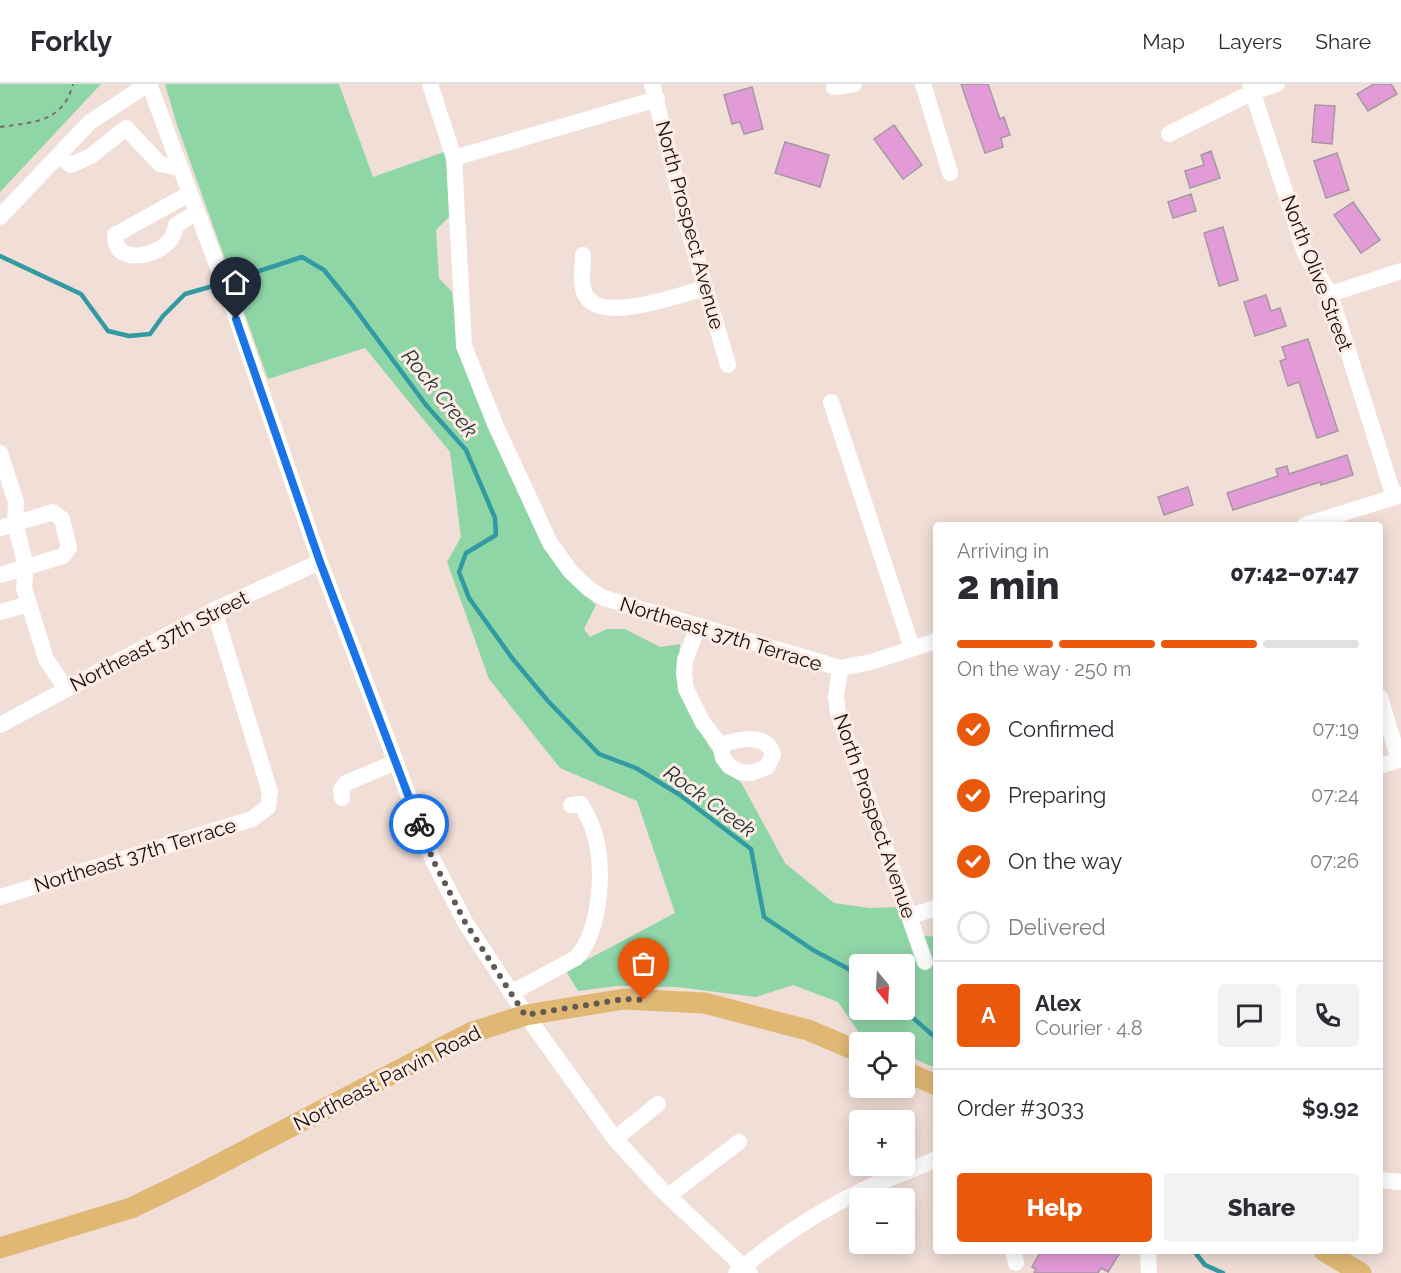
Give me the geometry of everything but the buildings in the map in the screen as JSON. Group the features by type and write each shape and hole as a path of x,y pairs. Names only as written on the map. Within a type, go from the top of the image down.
{"main road":[{"name":"Northeast Parvin Road","path":"0,1248 131,1208 470,1033 525,1015 624,999 704,1003 808,1030 849,1047"},
{"path":"915,1076 933,1084"},
{"path":"1329,1254 1361,1273"}],"street":[{"path":"0,217 90,122 148,84 229,297 320,562 433,860 465,922 525,1015 615,1139 668,1196 743,1271 767,1248 809,1219 844,1199 933,1160"},
{"name":"Northeast 37th Terrace","path":"430,84 453,158 464,346 495,424 550,543 571,572 604,598 840,668 871,662 933,642"},
{"path":"834,87 854,84"},
{"path":"923,84 950,173"},
{"path":"1169,134 1252,88 1277,84"},
{"name":"North Olive Street","path":"1252,88 1305,253 1329,294 1398,496"},
{"path":"453,158 654,92"},
{"name":"North Prospect Avenue","path":"654,92 686,222 728,365"},
{"path":"58,156 71,165 91,156 126,128 160,164 180,168"},
{"path":"189,194 116,235 115,244 118,250 126,254 137,257 145,255 163,247 172,238 176,225 196,212"},
{"path":"583,255 584,293 591,302 605,308 626,309 706,288"},
{"path":"1329,294 1401,271"},
{"path":"831,402 912,648"},
{"path":"0,453 16,502 8,525 26,567 24,588 46,659 66,689"},
{"path":"1327,522 1398,496"},
{"path":"0,574 63,556 69,548 62,519 53,512 8,525"},
{"name":"Northeast 37th Street","path":"0,725 214,610 320,562"},
{"path":"0,612 29,604"},
{"name":"Northeast 37th Terrace","path":"0,897 252,819 268,807 270,792 214,610"},
{"path":"698,627 685,660 686,689 703,723 720,745"},
{"name":"North Prospect Avenue","path":"840,668 836,697 838,713 925,962"},
{"path":"1383,706 1400,759 1383,765"},
{"path":"342,798 341,790 346,783 396,762"},
{"path":"512,993 576,958 584,950 592,931 599,890 596,840 580,804 571,805"},
{"path":"910,916 933,909"},
{"path":"615,1139 658,1104"},
{"path":"668,1196 739,1142"},
{"path":"1383,1180 1401,1182"},
{"path":"1148,1254 1149,1273"}],"path":[{"path":"0,127 36,122 55,114 67,101 73,84"}],"green space":[{"path":"0,84 101,84 0,192"},
{"path":"165,84 339,84 373,177 444,152 449,168 449,217 436,230 439,278 452,292 458,345 544,547 565,577 596,605 584,629 590,637 607,629 625,629 660,647 680,644 678,680 687,705 710,748 742,784 785,863 834,903 869,908 900,907 910,934 933,937 933,1067 915,1059 915,1032 859,1032 850,1020 915,1020 915,954 849,954 849,1018 838,1002 793,985 756,997 677,987 617,986 578,991 566,971 675,913 637,801 560,768 489,679 447,562 461,537 450,452 365,348 268,379 177,125"}],"waterway":[{"name":"Rock Creek","path":"0,256 81,294 108,331 129,336 150,334 163,316 185,294 220,284"},
{"name":"Rock Creek","path":"228,281 302,257 324,270 426,405 466,450 495,518 496,535 466,553 459,572 469,598 512,658 548,701 599,754 636,768 680,795 751,849 764,917 813,950 849,969"},
{"name":"Rock Creek","path":"915,1020 933,1035"},
{"name":"Rock Creek","path":"1196,1254 1205,1265 1223,1273"}],"way so far":[{"path":"419,824 433,860 465,922 525,1015 624,999 644,1000"}],"route":[{"path":"236,319 320,562 419,824"}]}
